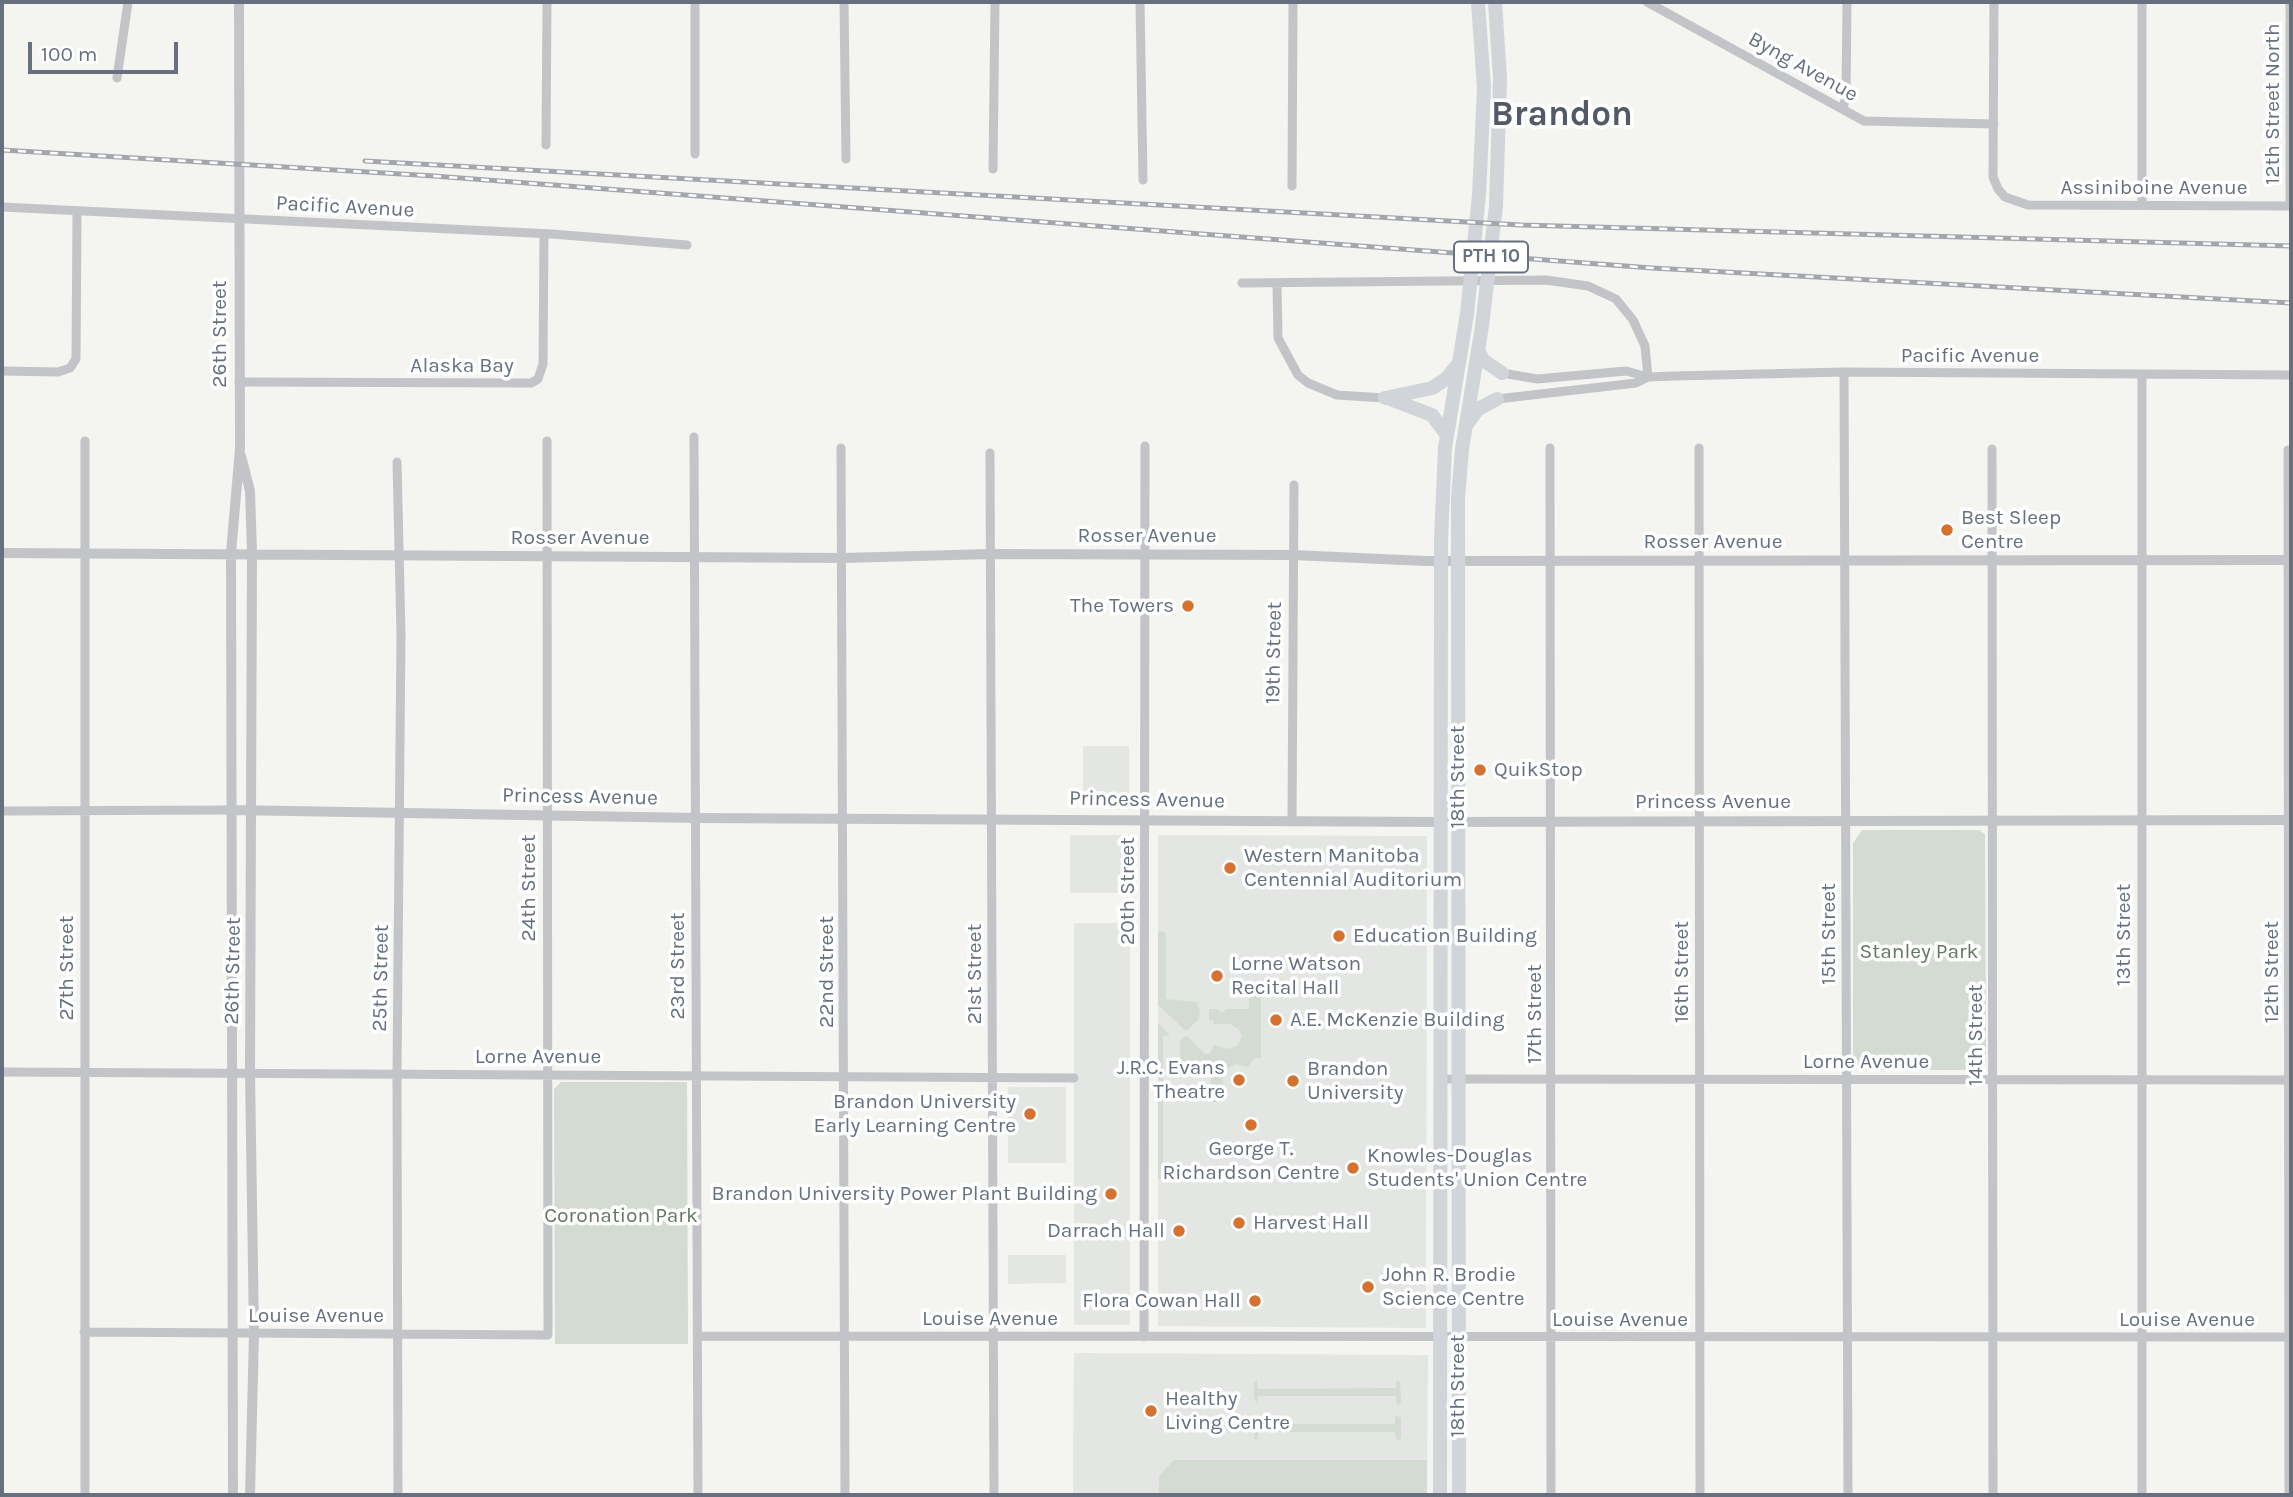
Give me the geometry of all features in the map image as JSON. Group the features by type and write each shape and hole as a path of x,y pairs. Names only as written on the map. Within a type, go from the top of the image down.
{"main road":[{"name":"18th Street","path":"1440,1495 1441,561 1447,435 1465,326 1480,187 1483,88 1478,2"},
{"name":"18th Street","path":"1459,1495 1459,474 1482,326 1497,187 1500,78 1495,2"},
{"path":"1478,350 1483,360 1502,373"},
{"path":"1385,398 1432,387 1446,379 1458,363"},
{"path":"1385,398 1432,415 1447,435"},
{"path":"1465,427 1478,409 1497,399"},
{"path":"1434,1495 1434,1452 1441,1416"},
{"path":"1458,1462 1465,1495"}],"street":[{"path":"117,78 128,2"},
{"name":"26th Street","path":"233,1495 231,554 240,449 239,2"},
{"path":"546,145 547,2"},
{"path":"695,2 695,154"},
{"path":"844,2 846,159"},
{"path":"993,169 995,2"},
{"path":"1140,2 1143,180"},
{"path":"1292,186 1293,2"},
{"name":"Byng Avenue","path":"1647,2 1864,121 1994,124"},
{"path":"1843,109 1846,94 1847,2"},
{"path":"1994,2 1994,124"},
{"path":"2142,2 2142,205"},
{"name":"12th Street North","path":"2290,2 2291,206"},
{"name":"Assiniboine Avenue","path":"1994,124 1993,177 1998,189 2017,202 2028,205 2291,206"},
{"name":"Pacific Avenue","path":"2,207 544,234 687,246"},
{"path":"2,370 58,372 70,368 76,359 77,212"},
{"name":"Alaska Bay","path":"239,382 531,383 542,373 543,364 544,234"},
{"path":"1242,283 1277,285 1546,280 1588,286 1616,299 1633,320 1645,346 1648,376"},
{"path":"1277,285 1278,338 1282,351 1298,375 1308,383 1337,395 1385,398"},
{"name":"Pacific Avenue","path":"1502,373 1537,379 1626,371 1648,376 1844,372 2291,375"},
{"name":"15th Street","path":"1844,372 1848,1495"},
{"name":"13th Street","path":"2142,374 2142,1495"},
{"name":"Pacific Avenue","path":"1497,399 1636,383 1648,376"},
{"name":"23rd Street","path":"694,437 698,1495"},
{"name":"27th Street","path":"85,441 85,1495"},
{"name":"24th Street","path":"547,441 548,1335"},
{"name":"20th Street","path":"1144,446 1144,1337"},
{"name":"22nd Street","path":"841,448 845,1495"},
{"name":"17th Street","path":"1550,448 1551,1495"},
{"name":"26th Street","path":"240,449 250,491 253,553 250,1073 254,1333 250,1495"},
{"name":"16th Street","path":"1699,449 1700,1495"},
{"name":"14th Street","path":"1992,449 1993,1495"},
{"name":"12th Street","path":"2288,450 2289,1495"},
{"name":"21st Street","path":"990,453 994,1495"},
{"name":"25th Street","path":"397,463 397,556 401,634 397,1073 398,1495"},
{"name":"19th Street","path":"1292,821 1294,485"},
{"name":"Rosser Avenue","path":"2,553 843,558 990,554 1293,555 1368,561 2290,560"},
{"name":"Princess Avenue","path":"2,811 253,810 696,818 1440,822 2290,820"},
{"name":"Lorne Avenue","path":"2,1072 1074,1078"},
{"name":"Lorne Avenue","path":"1441,1079 2290,1080"},
{"name":"Louise Avenue","path":"84,1332 548,1335"},
{"name":"Louise Avenue","path":"696,1336 2290,1337"}],"shaded area":[{"path":"1083,746 1129,746 1129,806 1083,806"},
{"path":"1070,835 1129,835 1129,893 1070,893"},
{"name":"Brandon University","path":"1158,835 1427,836 1426,1328 1158,1326"},
{"path":"1074,923 1130,923 1130,1325 1074,1325"},
{"path":"1008,1087 1066,1087 1066,1163 1008,1163"},
{"path":"1008,1255 1066,1255 1066,1283 1008,1284"},
{"path":"1074,1353 1428,1355 1427,1495 1073,1495"}],"green space":[{"name":"Stanley Park","path":"1862,830 1979,830 1985,834 1986,1063 1982,1070 1863,1070 1853,1061 1853,843"},
{"path":"1158,931 1165,932 1166,936 1166,999 1197,1002 1200,1012 1199,1019 1186,1031 1158,1005"},
{"path":"1249,990 1261,990 1261,1058 1254,1058 1248,1067 1236,1064 1227,1068 1222,1080 1225,1089 1216,1096 1216,1102 1211,1102 1211,1067 1180,1067 1180,1041 1186,1035 1205,1054 1210,1054 1214,1045 1227,1049 1237,1046 1242,1037 1239,1029 1230,1024 1214,1024 1213,1020 1209,1020 1209,1009 1218,1009 1222,1013 1226,1009 1249,1009"},
{"path":"1158,1023 1170,1035 1163,1036 1163,1179 1158,1179"},
{"name":"Coronation Park","path":"561,1082 687,1082 688,1344 555,1344 554,1089"},
{"path":"1257,1380 1258,1389 1396,1388 1397,1380 1400,1382 1401,1403 1397,1405 1396,1396 1258,1396 1257,1403 1254,1383"},
{"path":"1395,1415 1401,1418 1401,1438 1397,1441 1395,1432 1258,1432 1257,1441 1254,1438 1256,1418 1258,1424 1395,1424"},
{"path":"1174,1460 1427,1460 1427,1495 1159,1495 1159,1476"}],"railway":[{"path":"2,150 434,176 1652,268 2291,303"},
{"path":"365,161 1521,225 2291,246"}],"place":[{"name":"Best Sleep Centre","path":"1947,530"},
{"name":"The Towers","path":"1188,606"},
{"name":"QuikStop","path":"1480,770"},
{"name":"Western Manitoba Centennial Auditorium","path":"1230,868"},
{"name":"Education Building","path":"1339,936"},
{"name":"Lorne Watson Recital Hall","path":"1217,976"},
{"name":"A.E. McKenzie Building","path":"1276,1020"},
{"name":"J.R.C. Evans Theatre","path":"1239,1080"},
{"name":"Brandon University","path":"1293,1081"},
{"name":"Brandon University Early Learning Centre","path":"1030,1114"},
{"name":"George T. Richardson Centre","path":"1251,1125"},
{"name":"Knowles-Douglas Students' Union Centre","path":"1353,1168"},
{"name":"Brandon University Power Plant Building","path":"1111,1194"},
{"name":"Harvest Hall","path":"1239,1223"},
{"name":"Darrach Hall","path":"1179,1231"},
{"name":"John R. Brodie Science Centre","path":"1368,1287"},
{"name":"Flora Cowan Hall","path":"1255,1301"},
{"name":"Healthy Living Centre","path":"1151,1411"}],"district":[{"name":"Brandon","path":"1562,115"}]}
